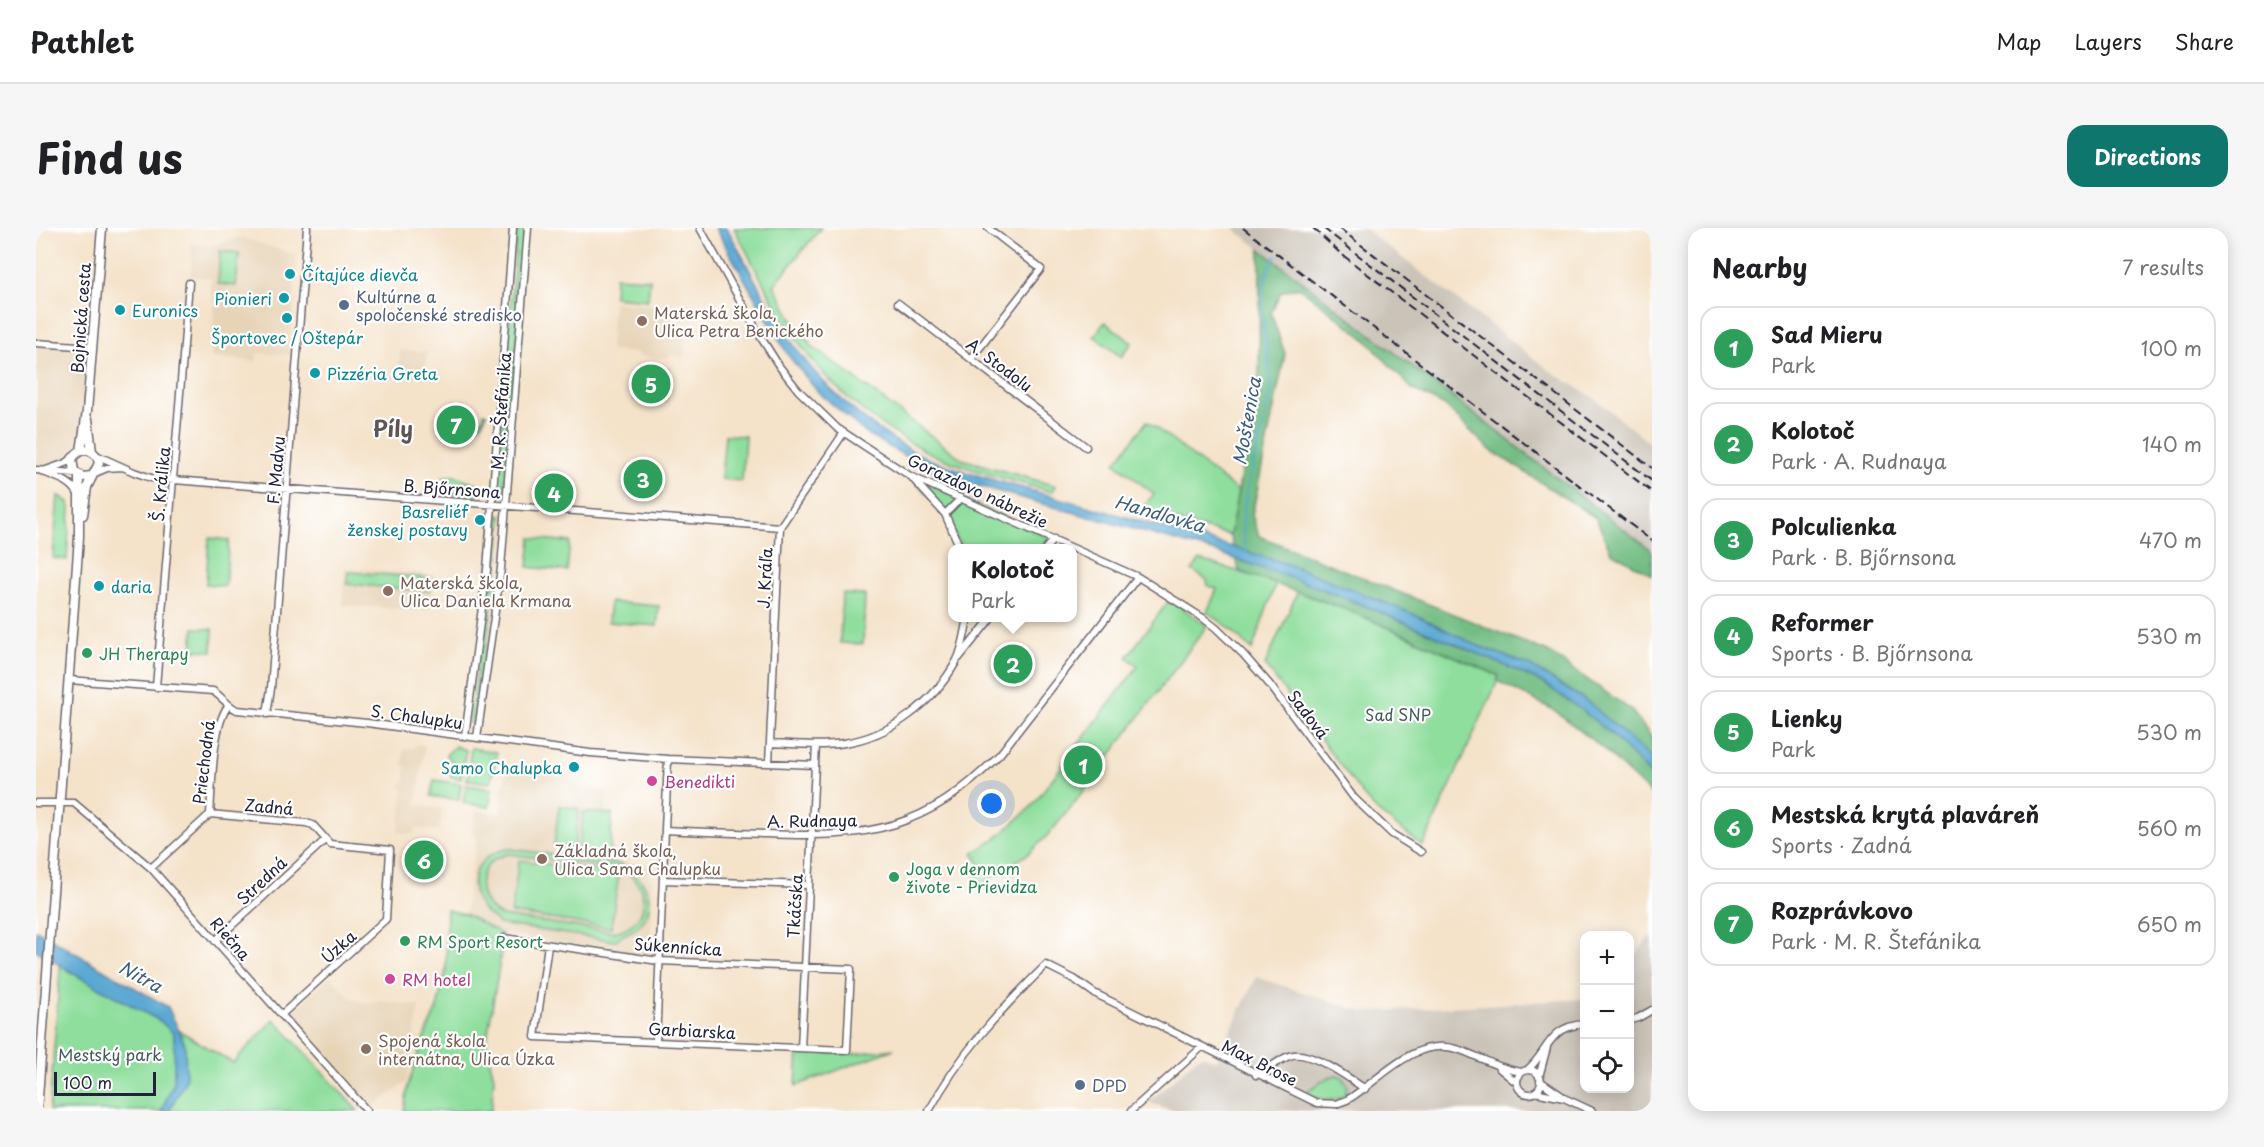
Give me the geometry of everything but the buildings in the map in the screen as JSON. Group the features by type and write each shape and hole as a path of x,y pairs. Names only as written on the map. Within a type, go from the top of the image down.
{"street":[{"name":"Bojnická cesta","path":"81,451 87,411 100,228"},
{"name":"F. Madvu","path":"267,714 271,688 307,228"},
{"name":"M. R. Štefánika","path":"465,736 487,570 513,228"},
{"name":"M. R. Štefánika","path":"477,738 501,572 528,228"},
{"name":"Gorazdovo nábrežie","path":"700,228 779,366 798,390 843,434 910,476 1064,544"},
{"path":"971,359 1041,269 988,228"},
{"name":"Š. Králika","path":"156,687 189,283"},
{"name":"A. Stodolu","path":"898,303 1086,447"},
{"path":"36,343 92,347"},
{"name":"Bojnická cesta","path":"79,537 87,487 99,466 94,453 87,411"},
{"name":"J. Kráľa","path":"771,742 780,527 843,434"},
{"path":"38,471 66,463 81,451 94,453"},
{"name":"B. Bjőrnsona","path":"94,453 151,478 780,527"},
{"name":"Bojnická cesta","path":"37,1111 79,537 79,496 77,474 72,465 72,459"},
{"path":"38,471 77,474 85,477 107,468 123,467"},
{"path":"38,471 74,487 79,496"},
{"path":"910,476 945,514 958,544"},
{"path":"945,514 961,498"},
{"path":"1050,544 1053,539"},
{"name":"Gorazdovo nábrežie","path":"1077,550 1138,577 1170,596"},
{"name":"A. Rudnaya","path":"665,830 811,836 866,832 902,822 936,807 977,778 1012,740 1138,577"},
{"name":"Sadová","path":"1170,596 1216,628 1243,654 1299,723 1354,798 1392,834 1421,852"},
{"path":"957,660 967,622"},
{"path":"769,762 771,742 816,745 853,742 887,729 910,715 929,698 988,622"},
{"name":"S. Chalupku","path":"69,680 213,691 221,696 228,706 237,710 367,723 590,753 668,759 815,765"},
{"name":"Priechodná","path":"151,868 210,814 220,719 228,706"},
{"path":"815,765 816,745"},
{"path":"656,1042 668,759"},
{"name":"Tkáčska","path":"801,1048 815,765"},
{"path":"36,803 60,803"},
{"name":"Riečna","path":"60,803 74,803 151,868 367,1111"},
{"name":"Zadná","path":"210,814 306,823 313,825 330,844 390,850 388,885"},
{"name":"Stredná","path":"215,941 325,840"},
{"path":"663,880 809,885"},
{"name":"Úzka","path":"281,1015 386,920 388,885"},
{"name":"Súkennícka","path":"504,938 659,961 851,969 847,1050"},
{"name":"Garbiarska","path":"548,945 535,1037 847,1050"},
{"name":"Max Brose","path":"929,1111 954,1071 988,1025 1046,965 1074,979 1094,993 1256,1075 1317,1103 1336,1104 1347,1100 1409,1056 1431,1047 1444,1046 1459,1050 1497,1067 1517,1083 1524,1093 1535,1092 1564,1098 1592,1111"},
{"path":"1634,1019 1652,1010"},
{"path":"1517,1083 1518,1077 1555,1034 1565,1028 1580,1025"},
{"path":"1535,1092 1539,1087 1548,1043"},
{"path":"1131,1111 1202,1047"},
{"path":"1256,1075 1267,1071 1289,1056 1305,1055 1343,1073 1365,1089"},
{"name":"Max Brose","path":"1497,1067 1535,1072 1540,1079 1564,1098"}],"shaded area":[{"path":"1233,228 1363,228 1552,372 1594,398 1652,445 1652,551"},
{"path":"240,237 297,255 290,355 257,353 256,361 213,358 211,355 215,302 211,291 211,278 191,276 192,244 210,246"},
{"name":"Materská škola, Ulica Petra Benického","path":"613,302 663,306 685,339 684,357 670,355 669,358 654,358 639,355 639,353 610,350"},
{"path":"36,344 92,348 83,444 69,458 50,470 36,468"},
{"path":"400,350 427,352 425,378 398,376"},
{"name":"Materská škola, Ulica Daniela Krmana","path":"345,568 434,575 436,578 429,611 342,605"},
{"path":"416,744 425,745 416,805 442,809 439,831 415,828 414,834 398,832 404,789 401,788 406,766 402,765 404,749 415,747"},
{"name":"Základná škola, Ulica Sama Chalupku","path":"514,766 569,774 585,779 584,786 607,791 605,813 612,814 610,861 652,865 652,871 648,871 648,878 652,878 650,956 502,934 465,914 477,836 472,835 476,810 501,813 502,782 505,782 507,767 513,768"},
{"path":"1652,933 1652,1111 1176,1111 1150,1101 1198,1057 1204,1056 1216,1061 1256,977 1364,1012 1580,999 1580,1093 1634,1093 1634,958"},
{"name":"Spojená škola internátna, Ulica Úzka","path":"331,976 349,997 359,1001 375,1003 381,1001 419,1006 407,1082 372,1107 288,1015"}],"green space":[{"path":"517,228 525,228 504,497 496,496"},
{"path":"734,228 821,228 774,285 795,324 812,346 962,459 1056,486 1052,492 968,468 936,456 907,441 865,412 827,378 792,333"},
{"path":"1260,249 1652,551 1652,575 1611,552 1596,518 1489,449 1445,406 1412,389 1364,338 1299,287 1281,292 1271,313 1285,354 1252,515 1259,536 1548,652 1631,710 1652,738 1652,795 1602,748 1554,710 1497,681 1499,676 1350,611 1239,571 1230,535 1259,375"},
{"path":"220,251 239,253 236,286 218,284"},
{"path":"615,277 650,279 648,300 614,297"},
{"path":"1105,322 1132,343 1121,357 1094,336"},
{"path":"637,367 668,369 665,401 635,399"},
{"path":"448,411 449,416 465,417 467,412 467,418 483,419 484,413 487,414 480,426 472,425 471,430 447,428"},
{"path":"1147,421 1239,492 1230,535 1140,511 1154,494 1115,463"},
{"path":"725,435 745,436 742,481 721,479"},
{"path":"909,475 1053,539 1049,544 959,544 946,514"},
{"path":"449,476 478,484 477,497 441,494 443,478"},
{"path":"58,495 69,502 70,509 67,560 53,558"},
{"path":"494,515 502,516 498,568 475,724 469,723 480,652"},
{"path":"209,538 229,540 225,586 206,584"},
{"path":"531,538 570,542 567,571 528,567"},
{"path":"1200,560 1276,583 1252,650 1228,627 1207,612 1217,589 1208,586 1207,580 1192,570"},
{"path":"348,572 430,578 429,591 347,584"},
{"name":"Sad SNP","path":"1298,591 1393,628 1500,676 1423,846 1376,810 1365,798 1265,665"},
{"path":"842,594 865,595 863,644 840,643"},
{"path":"1170,599 1207,626 1050,833 1028,854 981,885 972,870 980,865 973,853 998,837 1031,807 1138,666 1127,657"},
{"path":"610,602 659,606 657,626 608,622"},
{"path":"194,628 213,629 212,651 192,650"},
{"path":"455,746 466,750 461,779 452,777 445,768 452,762 446,755"},
{"path":"471,748 497,752 491,783 467,780"},
{"path":"434,780 461,784 459,800 431,796"},
{"path":"466,785 492,789 489,807 463,803"},
{"path":"559,806 579,809 574,849 554,846"},
{"path":"583,812 612,814 610,858 578,853"},
{"path":"508,849 620,864 636,875 647,890 649,908 645,917 639,926 615,941 498,924 485,912 477,900 473,886 475,873 483,861 496,852","holes":["509,854 620,869 638,884 643,904 641,913 635,921 626,928 614,932 502,916 492,910 481,892 483,873 489,864"]},
{"path":"519,860 619,874 611,928 511,913"},
{"path":"447,910 465,914 502,934 503,942 486,1045 494,1077 491,1111 404,1111 408,1086 420,1048 437,1008 446,971"},
{"name":"Mestský park","path":"61,959 233,1063 274,1019 358,1111 49,1111"},
{"path":"894,1049 796,1086 798,1051 851,1054"},
{"path":"1337,1075 1342,1077 1347,1086 1345,1095 1340,1098 1319,1099 1303,1094 1329,1077"}],"water":[{"path":"715,228 727,228 786,333 821,379 863,418 911,450 966,472 1296,567 1418,616 1476,645 1529,665 1590,703 1652,759 1652,776 1610,733 1584,712 1543,683 1490,659 1363,605 1212,551 968,483 923,466 868,435 818,392 788,355"},
{"path":"36,930 168,1007 185,1044 186,1080 169,1111 161,1111 174,1082 174,1034 160,1021 76,975 36,950"}],"waterway":[{"name":"Moštenica","path":"1246,552 1243,512 1268,406 1270,386 1262,303 1268,271 1276,256"}],"railway":[{"path":"1243,228 1652,541"},
{"path":"1313,228 1340,253 1652,492"},
{"path":"1323,228 1652,481"},
{"path":"1339,228 1652,468"}],"place":[{"name":"Čítajúce dievča","path":"290,274"},
{"name":"Pionieri","path":"284,298"},
{"name":"Kultúrne a spoločenské stredisko","path":"344,305"},
{"name":"Euronics","path":"120,310"},
{"name":"Športovec / Oštepár","path":"287,318"},
{"name":"Materská škola, Ulica Petra Benického","path":"642,321"},
{"name":"Pizzéria Greta","path":"315,373"},
{"name":"Lienky","path":"651,384"},
{"name":"Rozprávkovo","path":"456,425"},
{"name":"Polculienka","path":"643,479"},
{"name":"Reformer","path":"554,493"},
{"name":"Basreliéf ženskej postavy","path":"480,520"},
{"name":"daria","path":"99,586"},
{"name":"Materská škola, Ulica Daniela Krmana","path":"388,591"},
{"name":"JH Therapy","path":"87,653"},
{"name":"Kolotoč","path":"1013,664"},
{"name":"Sad Mieru","path":"1083,765"},
{"name":"Samo Chalupka","path":"574,767"},
{"name":"Benedikti","path":"652,781"},
{"name":"Základná škola, Ulica Sama Chalupku","path":"542,859"},
{"name":"Mestská krytá plaváreň","path":"424,860"},
{"name":"Joga v dennom živote - Prievidza","path":"894,877"},
{"name":"RM Sport Resort","path":"405,941"},
{"name":"RM hotel","path":"390,979"},
{"name":"Spojená škola internátna, Ulica Úzka","path":"366,1049"},
{"name":"DPD","path":"1080,1085"}],"district":[{"name":"Píly","path":"393,427"}],"water label":[{"name":"Handlovka","path":"1160,513"},
{"name":"Nitra","path":"141,976"}]}
